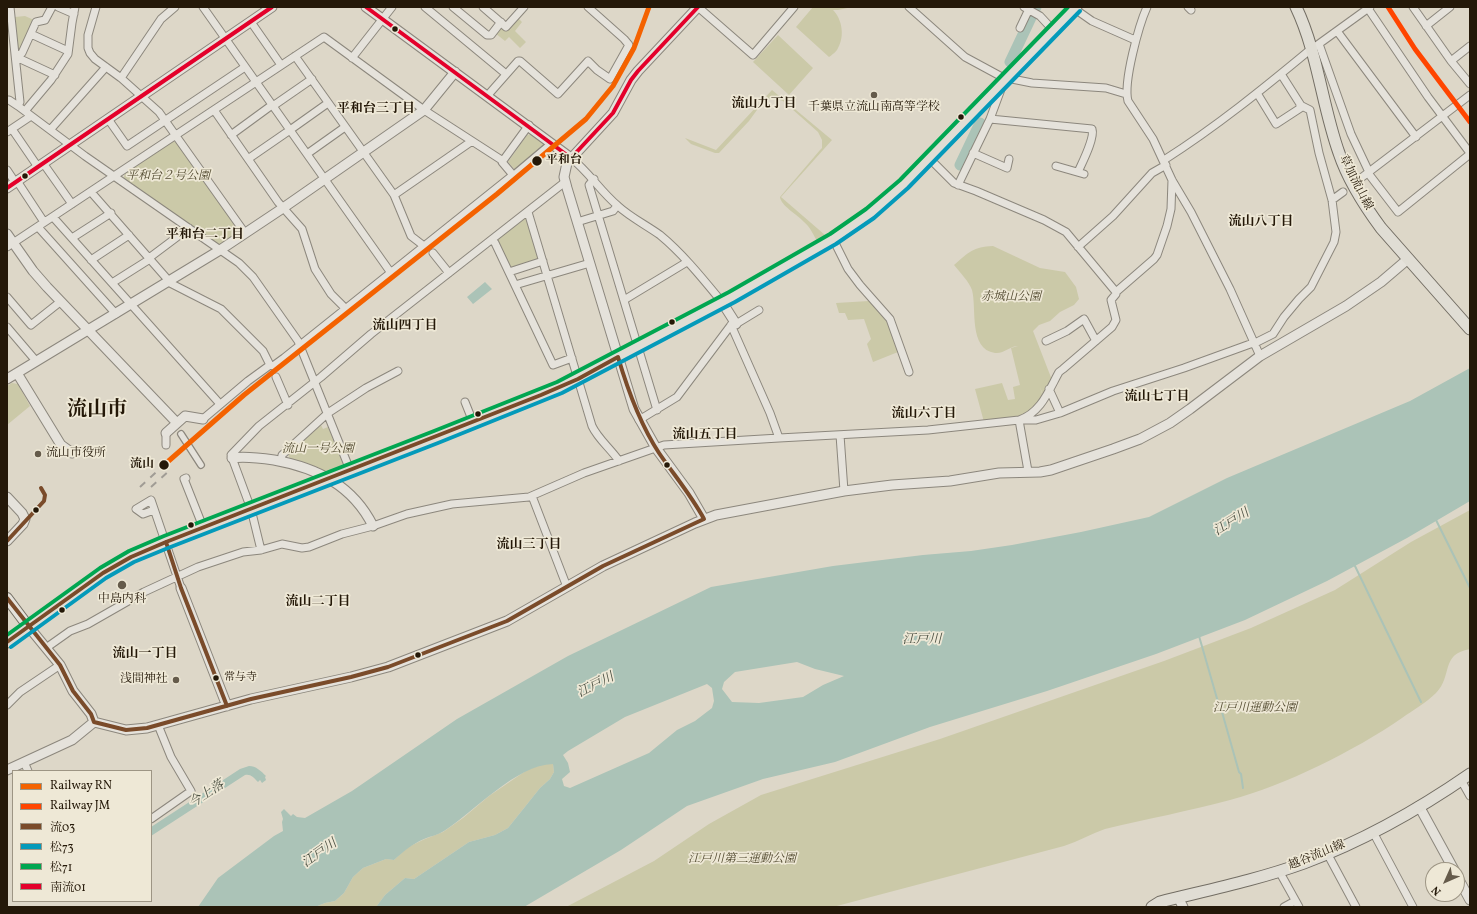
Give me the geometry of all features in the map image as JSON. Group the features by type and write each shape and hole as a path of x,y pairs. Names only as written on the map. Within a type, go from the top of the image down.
{"main road":[{"name":"草加流山線","path":"1296,7 1314,48 1339,154 1350,180 1372,216 1410,262 1470,328"},
{"path":"7,642 103,573 131,557 203,527 541,395 578,378 722,302 833,239 888,200 930,159 1074,8"},
{"path":"7,598 28,626"},
{"name":"越谷流山線","path":"1152,907 1160,902 1180,902 1279,871 1327,854 1373,832 1466,777"}],"street":[{"path":"10,7 10,20 16,57 20,102 18,106"},
{"path":"16,57 22,53 36,22 45,20 52,7"},
{"path":"58,7 75,10 68,51 55,75 28,114 10,131 41,165 72,204"},
{"path":"96,7 89,26 88,48 95,59 121,78 159,112 245,233"},
{"path":"121,78 161,19 175,7"},
{"path":"203,7 391,274"},
{"path":"13,184 272,7"},
{"path":"366,7 529,125 580,165 617,206 661,236 711,287 722,302 734,324 779,438"},
{"path":"352,58 392,7"},
{"path":"425,7 506,74"},
{"path":"453,7 487,35 491,35 501,22"},
{"path":"482,7 506,27 524,7"},
{"path":"488,96 518,61 522,61 558,94 588,61 596,70 610,79 629,45 588,7"},
{"path":"704,519 692,497 656,448 639,420 629,395 565,182 565,169 571,158 613,113 631,80 638,71 698,7 752,55 794,7"},
{"path":"909,7 965,57 1006,80 1106,88 1126,94"},
{"path":"1147,7 1135,40 1126,94 1128,101 1153,139 1165,162 1172,180 1191,212 1223,274 1260,356"},
{"path":"1078,247 1113,216 1152,173 1165,162 1257,94 1314,48 1368,7 1404,63 1470,153 1398,212 1369,172 1314,48"},
{"path":"1413,7 1451,61 1470,84"},
{"path":"1426,26 1450,7"},
{"path":"1074,8 1084,16 1103,26 1135,40"},
{"path":"1020,28 1028,9 1040,16 1053,30"},
{"path":"251,22 281,65"},
{"path":"1337,31 1416,137"},
{"path":"30,34 68,51"},
{"path":"10,245 324,37 424,110 503,161 502,162 513,175"},
{"path":"1451,61 1470,46"},
{"path":"295,56 394,195 409,233 415,240 424,246"},
{"path":"16,57 55,75"},
{"path":"50,130 106,67"},
{"path":"108,119 127,146 245,67"},
{"path":"7,379 220,250 283,208 424,110 455,72"},
{"path":"46,648 70,631 88,624 114,608 177,576 198,567 243,552 261,550 282,544 302,548 309,547 342,534 408,514 452,504 529,498 584,473 671,444 928,430 1019,420 1036,420 1060,413 1113,391 1184,368 1253,343 1273,334 1284,317 1299,299 1311,288 1334,242 1336,232 1332,200 1319,153 1310,110 1300,105 1281,74"},
{"path":"231,135 312,79"},
{"path":"958,185 990,119 1006,80"},
{"path":"1257,94 1276,124 1302,107 1300,105"},
{"path":"1361,178 1470,95"},
{"path":"7,100 18,106 69,145 239,263 253,277 300,345 350,470"},
{"path":"248,159 328,103"},
{"path":"214,110 283,208 302,229 315,269 331,294 346,309"},
{"path":"990,119 1092,129 1093,132 1081,173 1056,166"},
{"path":"503,161 529,125"},
{"path":"307,154 345,127"},
{"path":"394,195 472,141"},
{"path":"166,445 166,433 185,416 203,419 270,365 273,366 391,274 551,143"},
{"path":"973,153 1007,168 1009,159"},
{"path":"930,159 954,183 1054,224 1068,234 1116,292"},
{"path":"7,170 13,184 41,225 116,314"},
{"path":"594,179 589,185 657,410"},
{"path":"1019,420 1032,414 1040,406 1059,372 1108,332 1116,322 1111,300 1116,292 1157,255 1171,209 1172,180"},
{"path":"261,550 251,509 231,455 259,426 288,405 371,334 565,182"},
{"path":"91,192 150,258 168,282 221,309 263,352 270,365"},
{"path":"1332,200 1343,192"},
{"path":"578,222 613,210 617,206"},
{"path":"528,212 594,430 619,461"},
{"path":"72,238 111,213"},
{"path":"53,217 220,404"},
{"path":"112,284 150,258 189,228"},
{"path":"7,234 10,245 33,272 177,423"},
{"path":"91,260 129,235"},
{"path":"833,239 848,269 860,286 890,319 909,372"},
{"path":"492,240 509,272 553,365 572,358"},
{"path":"432,253 449,273"},
{"path":"509,272 543,261"},
{"path":"624,300 687,262"},
{"path":"94,722 126,730 135,730 388,667 500,624 620,558 704,519 729,512 844,491 906,483 950,481 999,473 1051,470 1129,444 1157,431 1190,409 1260,356 1346,306 1410,262"},
{"path":"515,286 590,263"},
{"path":"7,297 30,325 60,302"},
{"path":"639,420 677,397 734,324 759,310"},
{"path":"1046,341 1067,331 1084,319 1096,341"},
{"path":"7,327 36,361"},
{"path":"281,461 282,455 328,413 366,388 398,372"},
{"path":"17,373 61,445 72,453"},
{"path":"276,377 288,405"},
{"path":"1049,389 1060,413"},
{"path":"465,402 473,422"},
{"path":"1019,420 1028,472"},
{"path":"181,434 201,465"},
{"path":"840,434 844,491"},
{"path":"232,460 242,456 252,457 281,461 312,470 336,483 356,501 366,512 372,526"},
{"path":"185,478 203,527"},
{"path":"532,496 567,587"},
{"path":"7,497 22,513 25,519 23,524 7,541"},
{"path":"154,510 181,588 227,706"},
{"path":"28,626 60,666 73,691 91,714 94,722"},
{"path":"7,704 20,692 60,666"},
{"path":"7,770 26,767 72,740 94,722"},
{"path":"152,815 191,791 171,757 158,725"},
{"path":"1466,777 1470,796"},
{"path":"1419,806 1450,862"},
{"path":"1373,832 1414,907"},
{"path":"1327,854 1356,907"},
{"path":"1279,871 1297,904 1284,907"},
{"path":"1465,891 1470,900"}],"green space":[{"path":"813,7 852,7 833,10 839,18 842,33 837,49 829,57 796,27"},
{"path":"25,16 34,20 20,52 18,51 15,17"},
{"path":"517,17 522,22 515,31 526,42 520,48 509,37 505,41 495,33 500,27"},
{"path":"778,35 813,68 789,95 753,62"},
{"path":"772,90 832,140 781,197 825,235 817,241 808,226 783,204 780,197 822,148 822,140 818,132 783,101 773,98 762,103 749,121 719,153 715,153 691,144 685,138 716,150"},
{"path":"531,134 544,144 545,147 515,170 508,162 527,135"},
{"name":"平和台２号公園","path":"172,141 176,142 241,230 221,246 123,180 125,173"},
{"path":"528,218 540,259 509,268 497,242 498,239"},
{"name":"赤城山公園","path":"993,246 1040,268 1065,272 1076,287 1079,299 1074,305 1060,312 1050,321 1039,325 1033,331 1052,380 1043,395 1040,387 1043,397 1037,405 1031,411 1018,418 984,422 975,389 1002,383 1008,400 1015,399 1013,387 1020,385 1011,348 1018,346 1012,347 998,353 995,353 986,350 981,344 975,327 971,287 954,265 976,249"},
{"path":"869,301 888,323 898,352 873,362 867,344 871,339 864,319 848,320 845,313 839,313 836,303"},
{"path":"12,383 18,384 30,406 7,425 7,386"},
{"name":"流山一号公園","path":"321,425 323,429 328,427 343,464 341,468 327,473 317,467 290,459 288,454"},
{"name":"江戸川運動公園","path":"1470,510 1470,649 1454,656 1448,666 1441,686 1436,693 1424,703 1363,743 1319,766 1274,786 1252,794 1199,808 1105,829 1064,846 833,907 566,907 654,861 709,824 761,795 940,739 1164,661 1251,628 1335,590 1411,542"},
{"path":"543,764 553,764 554,772 550,779 540,788 508,828 495,835 469,842 414,879 405,878 385,895 376,907 315,907 335,901 344,893 353,877 363,868 386,859 394,860 408,847 443,832 463,818 489,796 527,770"}],"water":[{"path":"485,282 492,289 473,304 467,297"},
{"name":"江戸川","path":"1470,368 1470,501 1407,538 1327,581 1245,620 1156,654 1047,691 930,727 835,762 763,779 687,806 621,850 524,907 376,907 385,895 405,878 414,879 469,842 495,835 508,828 540,788 550,779 554,772 553,764 539,766 510,780 444,831 416,843 394,860 386,859 363,868 353,877 344,893 335,901 315,907 198,907 218,878 274,836 283,831 283,819 281,812 284,809 291,816 293,814 297,817 305,818 352,791 457,719 568,656 711,587 833,566 1012,545 1149,517 1227,478 1410,401","holes":["797,662 815,669 844,676 823,685 803,697 759,703 732,702 722,689 724,682 735,672","707,684 712,688 714,701 712,708 695,721 677,730 649,753 570,788 564,786 562,779 570,772 568,763 563,755 568,751 625,717"]},
{"name":"今上落","path":"249,766 254,767 266,776 266,780 262,783 260,780 258,782 250,775 245,775 152,835 152,826 240,769"}],"waterway":[{"path":"1010,62 1036,7"},
{"path":"960,165 980,123"},
{"path":"1436,520 1470,588"},
{"path":"1354,564 1421,702"},
{"path":"1199,636 1239,772 1241,774 1243,788"}],"railway":[{"path":"140,487 164,465"},
{"path":"151,487 169,471"}],"rail line":[{"name":"RN","path":"164,465 244,395 497,194 586,119 613,86 634,48 649,7"},
{"name":"JM","path":"1388,7 1415,49 1470,122"}],"transit line":[{"name":"南流01","path":"7,188 272,7"},
{"name":"南流01","path":"366,7 571,158"},
{"name":"南流01","path":"571,158 613,113 631,80 638,71 698,7"},
{"name":"松71","path":"7,635 100,568 129,551 557,382 729,292 830,234 866,209 900,180 1068,7"},
{"name":"松73","path":"11,647 106,578 134,562 562,393 735,302 836,244 874,218 908,188 1080,11"},
{"name":"流03","path":"7,642 103,573 131,557 541,395 578,379 618,357 630,395 646,431 659,453 688,493 704,519"},
{"name":"流03","path":"7,541 44,501 45,495 41,488"},
{"name":"流03","path":"94,722 126,730 147,728 251,699 351,677 388,667 507,621 603,566 704,519"},
{"name":"流03","path":"166,542 181,588 227,706"},
{"name":"流03","path":"7,598 60,665 73,691 91,714 94,722"}],"place":[{"name":"千葉県立流山南高等学校","path":"874,95"},
{"name":"平和台","path":"537,161"},
{"name":"流山市役所","path":"38,454"},
{"name":"流山","path":"164,465"},
{"name":"中島内科","path":"122,585"},
{"name":"常与寺","path":"216,678"},
{"name":"浅間神社","path":"176,680"}],"district":[{"name":"流山九丁目","path":"764,105"},
{"name":"平和台三丁目","path":"376,110"},
{"name":"流山八丁目","path":"1261,223"},
{"name":"平和台二丁目","path":"205,236"},
{"name":"流山四丁目","path":"405,327"},
{"name":"流山七丁目","path":"1157,398"},
{"name":"流山市","path":"97,411"},
{"name":"流山六丁目","path":"924,415"},
{"name":"流山五丁目","path":"705,436"},
{"name":"流山三丁目","path":"529,546"},
{"name":"流山二丁目","path":"318,603"},
{"name":"流山一丁目","path":"145,655"}],"park label":[{"name":"江戸川第三運動公園","path":"742,860"}]}
